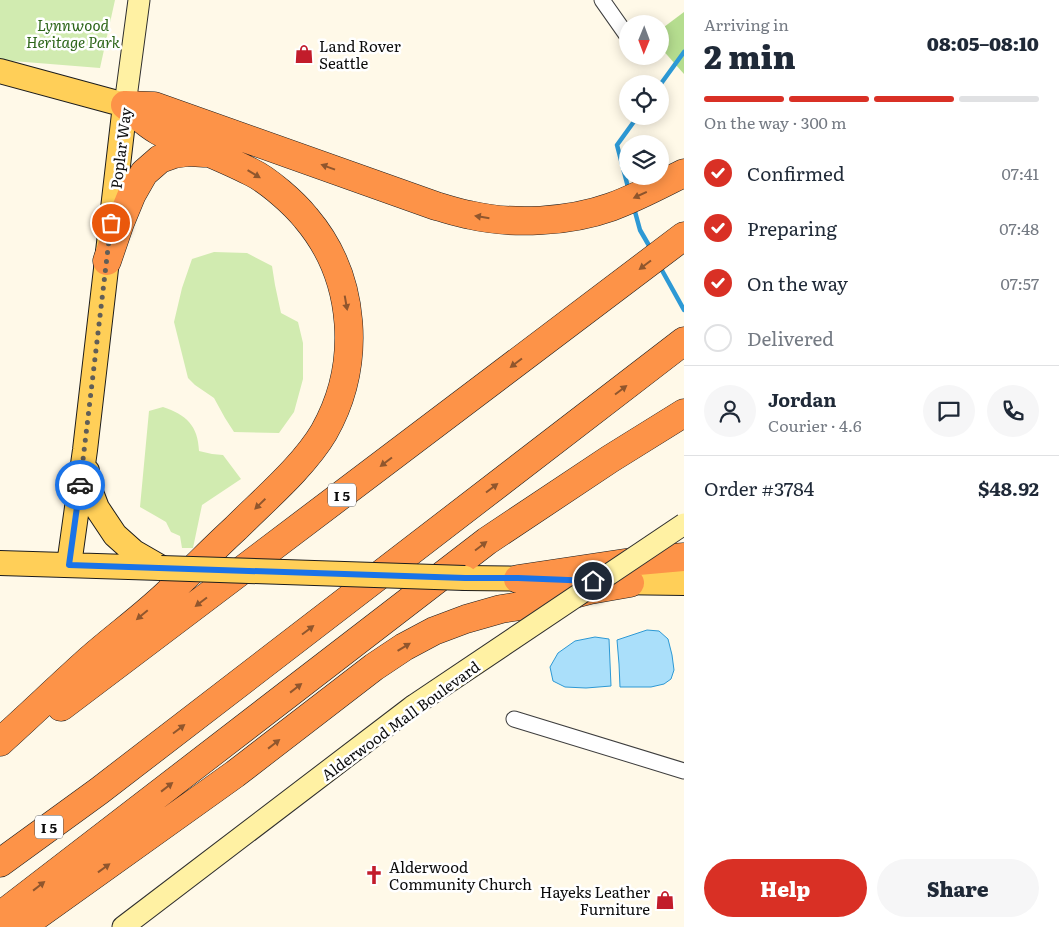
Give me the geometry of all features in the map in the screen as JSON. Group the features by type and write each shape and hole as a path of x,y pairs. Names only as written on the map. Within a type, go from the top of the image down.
{"highway":[{"path":"0,742 89,660 166,595 294,469 323,434 340,396 348,366 350,345 349,320 344,293 336,268 323,241 306,218 283,195 253,173 155,130 125,105"},
{"path":"125,105 154,106 436,206 470,216 530,221 569,218 624,202 684,173"},
{"path":"107,261 132,194 144,173 160,159 174,154 189,152 210,154"},
{"name":"I 5","path":"0,754 684,236"},
{"name":"I 5","path":"0,863 107,784 684,342"},
{"path":"0,916 487,541 610,459 684,413"},
{"path":"518,578 638,561 684,557"},
{"path":"21,927 235,774 374,667 404,647 434,631 466,619 501,609 540,603 630,582"}],"main road":[{"name":"Poplar Way","path":"69,565 85,450 139,0"},
{"path":"0,71 125,105"},
{"path":"85,450 89,487 97,508 115,536 134,552 161,568"},
{"name":"Alderwood Mall Boulevard","path":"123,927 413,706 684,524"},
{"path":"0,563 684,583"}],"street":[{"path":"602,0 619,24"},
{"path":"514,720 684,771"}],"green space":[{"name":"Lynnwood Heritage Park","path":"0,0 115,0 100,68 0,60"},
{"path":"684,12 684,74 669,57 669,23"},
{"path":"214,252 247,253 272,266 281,313 298,322 303,343 303,379 294,412 279,433 234,432 214,398 188,378 174,322 182,288 192,259"},
{"path":"163,407 189,422 196,434 199,451 223,455 241,479 202,505 193,548 182,548 180,536 171,532 166,522 140,507 149,411"}],"water":[{"path":"647,630 659,631 668,639 674,670 671,679 664,684 651,687 620,687 617,640"},
{"path":"595,637 609,639 611,686 565,687 553,681 550,667 558,653 575,641"}],"waterway":[{"path":"667,75 684,52"},
{"path":"629,191 617,145 631,125"},
{"path":"634,208 640,230 651,249"},
{"path":"659,265 684,310"}],"way so far":[{"path":"80,485 111,223"}],"place":[{"name":"Land Rover Seattle","path":"304,54"},
{"name":"Alderwood Community Church","path":"374,875"},
{"name":"Hayeks Leather Furniture","path":"665,900"}],"route":[{"path":"80,485 69,565 593,581"}]}
